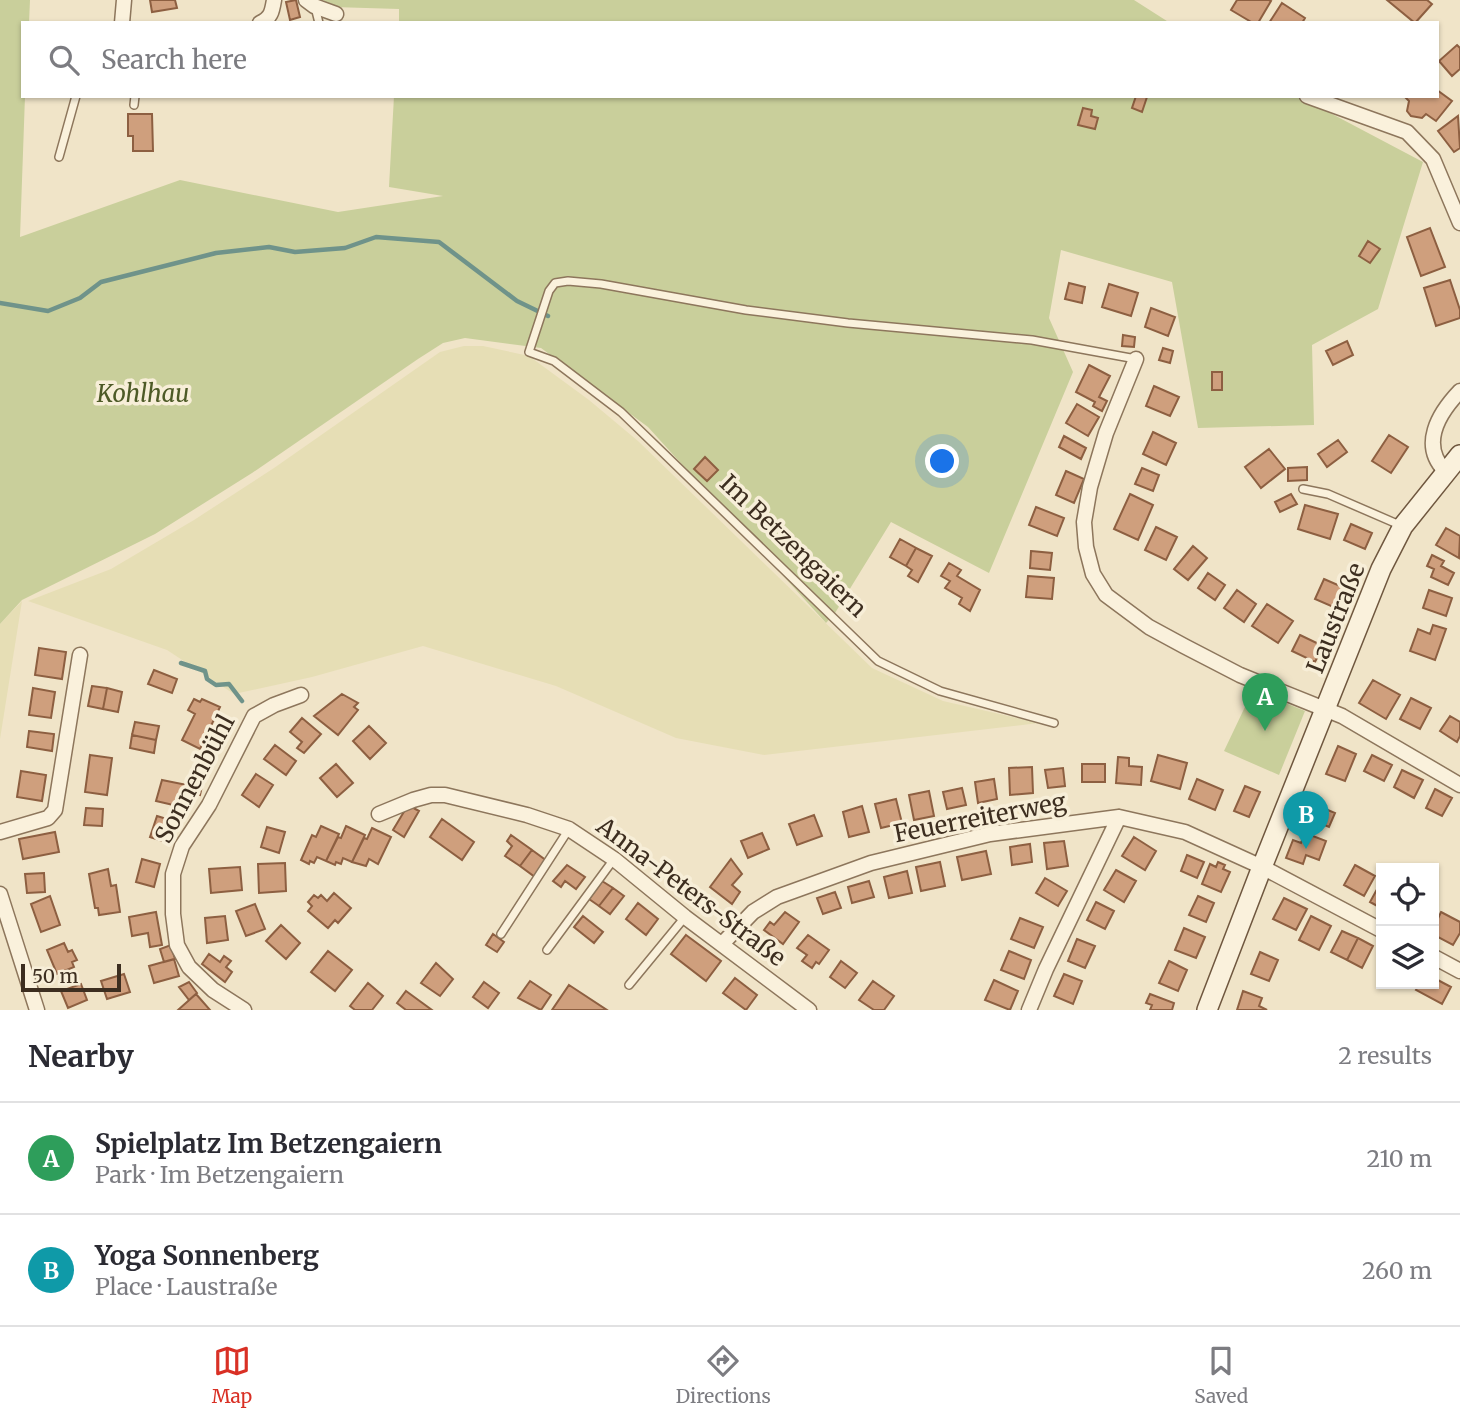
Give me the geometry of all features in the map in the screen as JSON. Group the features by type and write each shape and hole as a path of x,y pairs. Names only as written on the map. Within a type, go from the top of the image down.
{"street":[{"path":"122,21 124,0"},
{"path":"264,21 271,15 274,0"},
{"path":"310,3 336,14"},
{"path":"1313,98 1407,132 1433,159 1460,223"},
{"path":"1136,359 1106,433 1090,487 1084,522 1086,547 1093,574 1106,595 1149,627 1241,675 1342,716 1458,779"},
{"path":"1445,471 1436,461 1432,449 1434,432 1438,421 1460,391"},
{"name":"Laustraße","path":"1207,1010 1381,569 1403,526 1460,455"},
{"path":"0,832 48,818 55,810 80,655"},
{"name":"Sonnenbühl","path":"244,1010 214,990 188,967 177,945 173,914 173,874 182,846 209,805 254,716 302,695"},
{"name":"Anna-Peters-Straße","path":"379,814 430,795 445,795 527,815 569,829 614,859 685,917 809,1010"},
{"path":"1029,1010 1119,817"},
{"name":"Feuerreiterweg","path":"722,944 753,912 777,897 871,863 990,834 1119,817 1185,832 1262,867 1376,927"},
{"path":"0,894 37,1010"},
{"path":"1439,960 1460,971"}],"lane":[{"path":"310,3 318,21"},
{"path":"59,157 75,98"},
{"path":"134,106 135,98"},
{"name":"Im Betzengaiern","path":"1054,723 940,691 878,661 621,412 554,361 529,352 544,304 555,284 568,281 601,284 746,310 848,323 1032,340 1136,359"},
{"path":"1303,489 1328,494 1403,526"},
{"path":"501,934 569,829"},
{"path":"547,950 614,859"},
{"path":"629,985 685,917"}],"shaded area":[{"path":"464,346 483,346 529,356 589,400 638,441 872,668 943,701 1039,723 764,755 676,738 556,686 423,646 312,677 234,694 167,650 28,601 111,569 274,468 440,352"},
{"path":"22,601 0,739 0,624"}],"green space":[{"name":"Kohlhau","path":"0,0 30,0 29,21 21,21 21,98 25,98 20,237 180,180 338,212 443,196 389,187 394,98 1302,98 1423,162 1378,309 1312,345 1314,425 1198,428 1172,282 1061,250 1049,318 1073,372 989,573 891,522 835,613 826,623 648,427 541,348 465,338 443,343 252,473 155,534 22,600 0,624"},
{"path":"323,0 1134,0 1167,21 399,21 399,9 333,7"},
{"path":"1253,690 1305,711 1279,775 1224,751"}],"building":[{"path":"150,0 175,0 177,8 152,12"},
{"path":"296,0 300,17 290,20 286,2"},
{"path":"1237,0 1271,1 1259,21 1250,21 1231,10"},
{"path":"1387,0 1427,0 1432,4 1417,21 1413,21"},
{"path":"1282,3 1305,18 1303,21 1270,21"},
{"path":"1457,45 1460,48 1460,69 1452,76 1439,61"},
{"path":"1439,91 1452,101 1436,121 1426,114 1422,118 1411,116 1407,111 1409,101 1406,98 1439,98"},
{"path":"1135,98 1147,98 1142,112 1132,108"},
{"path":"1083,108 1092,110 1091,116 1098,118 1095,129 1078,125"},
{"path":"128,114 152,114 153,151 133,151 133,136 128,136"},
{"path":"1458,116 1460,148 1454,152 1438,131"},
{"path":"1430,228 1445,267 1421,276 1407,237"},
{"path":"1368,241 1380,249 1370,263 1359,256"},
{"path":"1450,280 1460,318 1436,326 1424,288"},
{"path":"1069,283 1085,287 1082,303 1065,299"},
{"path":"1109,284 1138,293 1131,316 1102,307"},
{"path":"1151,308 1175,317 1168,336 1145,327"},
{"path":"1123,335 1135,337 1134,347 1122,346"},
{"path":"1347,341 1353,355 1333,365 1326,351"},
{"path":"1163,348 1173,351 1170,363 1159,360"},
{"path":"1089,365 1110,376 1099,397 1107,401 1102,411 1093,406 1095,402 1076,392"},
{"path":"1212,372 1222,372 1222,390 1212,390"},
{"path":"1154,386 1179,397 1170,416 1146,406"},
{"path":"1077,404 1099,417 1088,436 1066,423"},
{"path":"1153,432 1176,443 1166,465 1143,454"},
{"path":"1389,435 1408,447 1391,473 1372,461"},
{"path":"1064,436 1086,448 1081,459 1059,447"},
{"path":"1338,440 1347,452 1327,467 1318,454"},
{"path":"1269,449 1285,469 1261,488 1245,467"},
{"path":"705,457 718,470 707,481 694,469"},
{"path":"1307,467 1307,480 1288,481 1288,468"},
{"path":"1142,468 1159,475 1153,491 1135,484"},
{"path":"1066,471 1084,479 1074,503 1056,495"},
{"path":"1130,494 1153,505 1138,540 1114,529"},
{"path":"1291,494 1297,504 1280,512 1275,502"},
{"path":"1305,505 1338,514 1330,539 1298,529"},
{"path":"1036,507 1064,518 1057,536 1029,525"},
{"path":"1351,524 1372,533 1365,549 1344,540"},
{"path":"1156,527 1177,537 1166,560 1145,550"},
{"path":"1446,528 1460,536 1459,558 1436,545"},
{"path":"900,539 916,548 906,566 890,557"},
{"path":"1193,546 1207,558 1188,580 1174,569"},
{"path":"916,548 932,556 918,582 908,576 912,570 906,566"},
{"path":"1031,551 1052,553 1050,570 1030,568"},
{"path":"1432,555 1444,561 1441,566 1454,573 1448,585 1431,577 1434,569 1427,566"},
{"path":"949,563 961,570 957,576 980,590 970,611 959,604 962,598 945,588 950,581 941,576"},
{"path":"1208,573 1225,585 1215,600 1198,588"},
{"path":"1028,576 1054,578 1052,599 1026,597"},
{"path":"1324,579 1347,589 1338,609 1315,599"},
{"path":"1237,590 1256,604 1244,622 1224,608"},
{"path":"1429,590 1452,598 1446,616 1423,608"},
{"path":"1267,604 1293,621 1278,643 1252,626"},
{"path":"1433,625 1446,629 1435,660 1410,651 1418,629 1430,634"},
{"path":"1300,635 1323,646 1315,662 1292,651"},
{"path":"39,648 66,652 62,679 35,675"},
{"path":"154,670 177,679 172,693 148,684"},
{"path":"1373,680 1400,695 1386,719 1359,703"},
{"path":"92,686 107,688 103,709 88,706"},
{"path":"33,688 55,692 51,718 29,715"},
{"path":"107,688 122,692 118,712 103,709"},
{"path":"342,694 358,703 354,707 358,710 338,735 314,716"},
{"path":"1411,698 1431,708 1420,729 1400,719"},
{"path":"194,699 200,702 202,699 220,707 200,749 182,740 195,714 188,710"},
{"path":"1450,716 1460,722 1457,742 1440,731"},
{"path":"302,718 321,734 304,753 297,748 302,742 290,732"},
{"path":"135,722 159,726 156,740 132,735"},
{"path":"369,726 386,743 370,759 353,741"},
{"path":"29,731 54,734 52,751 27,747"},
{"path":"132,735 156,740 154,753 130,748"},
{"path":"275,745 296,761 286,775 264,759"},
{"path":"1338,746 1356,754 1345,781 1326,774"},
{"path":"90,755 112,758 107,795 85,792"},
{"path":"1158,755 1187,763 1180,789 1151,781"},
{"path":"1372,755 1392,765 1384,781 1364,771"},
{"path":"1118,757 1129,758 1129,766 1142,767 1141,785 1116,783"},
{"path":"198,759 210,764 203,782 189,778"},
{"path":"336,764 353,783 337,797 320,778"},
{"path":"1082,764 1105,764 1105,782 1082,782"},
{"path":"1032,767 1033,793 1010,795 1009,768"},
{"path":"1063,768 1065,786 1048,788 1045,770"},
{"path":"1402,770 1423,780 1414,798 1394,787"},
{"path":"21,771 46,775 42,801 17,797"},
{"path":"256,774 273,785 259,807 242,795"},
{"path":"189,778 203,782 200,795 185,791"},
{"path":"994,779 997,799 978,803 975,782"},
{"path":"1197,779 1223,790 1215,810 1189,799"},
{"path":"162,780 187,785 182,807 156,801"},
{"path":"1245,786 1260,792 1249,817 1234,811"},
{"path":"962,788 966,805 947,809 943,792"},
{"path":"1435,789 1452,798 1442,816 1426,808"},
{"path":"929,791 934,816 914,820 909,795"},
{"path":"896,799 902,823 881,828 875,804"},
{"path":"408,805 419,811 404,837 393,830"},
{"path":"1316,805 1335,813 1329,827 1310,819"},
{"path":"862,806 869,832 849,837 843,812"},
{"path":"86,808 103,809 102,826 84,825"},
{"path":"814,815 822,836 797,845 789,824"},
{"path":"157,816 173,821 166,842 150,837"},
{"path":"442,819 474,842 462,860 430,837"},
{"path":"321,826 339,834 326,861 317,857 314,863 310,861 309,864 301,860 312,835 316,837"},
{"path":"346,826 365,835 352,862 343,858 341,864 336,862 335,865 326,861"},
{"path":"267,827 285,832 279,853 261,847"},
{"path":"372,828 391,837 378,864 369,859 366,866 352,862 364,838 367,839"},
{"path":"55,832 59,852 23,859 19,839"},
{"path":"762,833 769,849 748,858 741,841"},
{"path":"1305,833 1326,841 1319,860 1306,855 1303,864 1286,858 1293,840 1301,843"},
{"path":"511,835 532,850 520,866 505,856 512,846 507,841"},
{"path":"1134,837 1156,851 1145,870 1122,856"},
{"path":"1064,841 1068,866 1047,869 1044,843"},
{"path":"1030,844 1032,862 1012,865 1010,847"},
{"path":"532,850 547,861 535,877 520,866"},
{"path":"986,851 991,874 962,880 957,857"},
{"path":"1187,855 1204,862 1197,878 1181,871"},
{"path":"142,859 160,864 154,887 136,882"},
{"path":"731,859 742,874 732,885 740,892 732,904 710,887"},
{"path":"940,862 945,886 921,891 916,867"},
{"path":"1218,862 1225,865 1223,869 1230,872 1221,892 1202,884 1210,864 1216,867"},
{"path":"285,863 286,891 259,893 258,864"},
{"path":"567,865 585,877 576,889 565,881 561,887 553,881"},
{"path":"1355,865 1375,876 1364,896 1344,885"},
{"path":"240,867 242,890 211,893 209,869"},
{"path":"108,869 111,886 116,885 120,912 99,915 98,908 95,908 89,874"},
{"path":"1116,870 1136,881 1124,902 1104,890"},
{"path":"907,871 912,893 889,898 884,877"},
{"path":"44,873 45,892 27,893 25,874"},
{"path":"1045,878 1067,891 1058,906 1036,893"},
{"path":"602,881 613,888 599,906 589,899"},
{"path":"869,881 874,897 852,903 848,887"},
{"path":"613,888 624,896 610,914 599,906"},
{"path":"1376,891 1376,905 1370,902"},
{"path":"835,892 841,908 823,914 817,898"},
{"path":"334,893 351,908 338,923 335,920 328,928 308,911 312,906 308,902 314,895 318,898 321,895 327,901"},
{"path":"50,896 60,925 41,932 31,904"},
{"path":"1198,896 1214,903 1206,922 1189,915"},
{"path":"1284,898 1307,909 1296,930 1273,919"},
{"path":"1096,902 1114,911 1105,929 1087,920"},
{"path":"638,903 658,919 646,935 626,919"},
{"path":"255,904 265,929 246,936 236,911"},
{"path":"156,912 162,945 150,947 148,933 132,936 129,917"},
{"path":"785,912 799,922 783,944 764,930 770,922 774,925"},
{"path":"1441,912 1460,922 1460,933 1453,945 1439,938"},
{"path":"225,916 228,940 207,943 205,918"},
{"path":"583,916 603,932 594,943 574,927"},
{"path":"1311,916 1331,926 1319,950 1299,940"},
{"path":"1020,918 1043,927 1034,948 1011,939"},
{"path":"281,925 300,943 286,959 266,941"},
{"path":"1184,928 1205,937 1196,958 1175,950"},
{"path":"1342,931 1358,938 1347,960 1331,952"},
{"path":"493,934 504,942 497,952 486,945"},
{"path":"686,935 721,961 706,981 671,954"},
{"path":"808,935 829,950 819,964 816,962 812,968 802,961 807,955 797,948"},
{"path":"1358,938 1373,946 1362,968 1347,960"},
{"path":"1077,939 1095,946 1085,968 1068,961"},
{"path":"64,943 68,952 72,950 77,960 72,962 74,967 57,974 47,950"},
{"path":"171,945 175,959 164,962 160,949"},
{"path":"328,951 352,970 335,991 311,972"},
{"path":"1009,951 1031,960 1024,979 1001,970"},
{"path":"1260,952 1278,960 1269,981 1251,974"},
{"path":"209,954 220,962 224,956 231,961 226,967 232,972 225,982 202,964"},
{"path":"174,959 179,976 154,983 149,966"},
{"path":"841,961 857,973 845,988 830,977"},
{"path":"1169,961 1187,970 1178,991 1159,983"},
{"path":"436,963 453,979 440,996 421,983"},
{"path":"124,974 130,992 107,999 101,981"},
{"path":"1064,974 1082,981 1073,1004 1054,996"},
{"path":"735,978 757,995 746,1010 723,993"},
{"path":"994,980 1018,991 1010,1010 985,1000"},
{"path":"530,981 551,995 541,1010 518,998"},
{"path":"873,981 894,996 884,1010 874,1010 859,1000"},
{"path":"1439,981 1451,987 1442,1004 1416,990 1439,989"},
{"path":"189,982 197,993 189,1000 179,987"},
{"path":"484,982 499,993 488,1008 473,997"},
{"path":"368,983 383,996 372,1010 355,1010 350,1006"},
{"path":"81,984 87,1000 68,1008 61,991"},
{"path":"569,985 607,1010 552,1010"},
{"path":"406,991 432,1010 406,1010 397,1003"},
{"path":"1243,991 1262,998 1259,1006 1267,1010 1237,1010"},
{"path":"196,994 210,1010 178,1010"},
{"path":"1150,994 1174,1003 1172,1010 1150,1010 1152,1005 1146,1003"}],"waterway":[{"path":"0,303 48,311 80,298 101,282 216,253 269,247 295,252 345,248 376,237 439,242 517,301 548,316"},
{"path":"181,663 205,671 207,679 216,685 229,684 242,701"}],"place":[{"name":"Spielplatz Im Betzengaiern","path":"1265,731"},
{"name":"Yoga Sonnenberg","path":"1306,849"}]}
